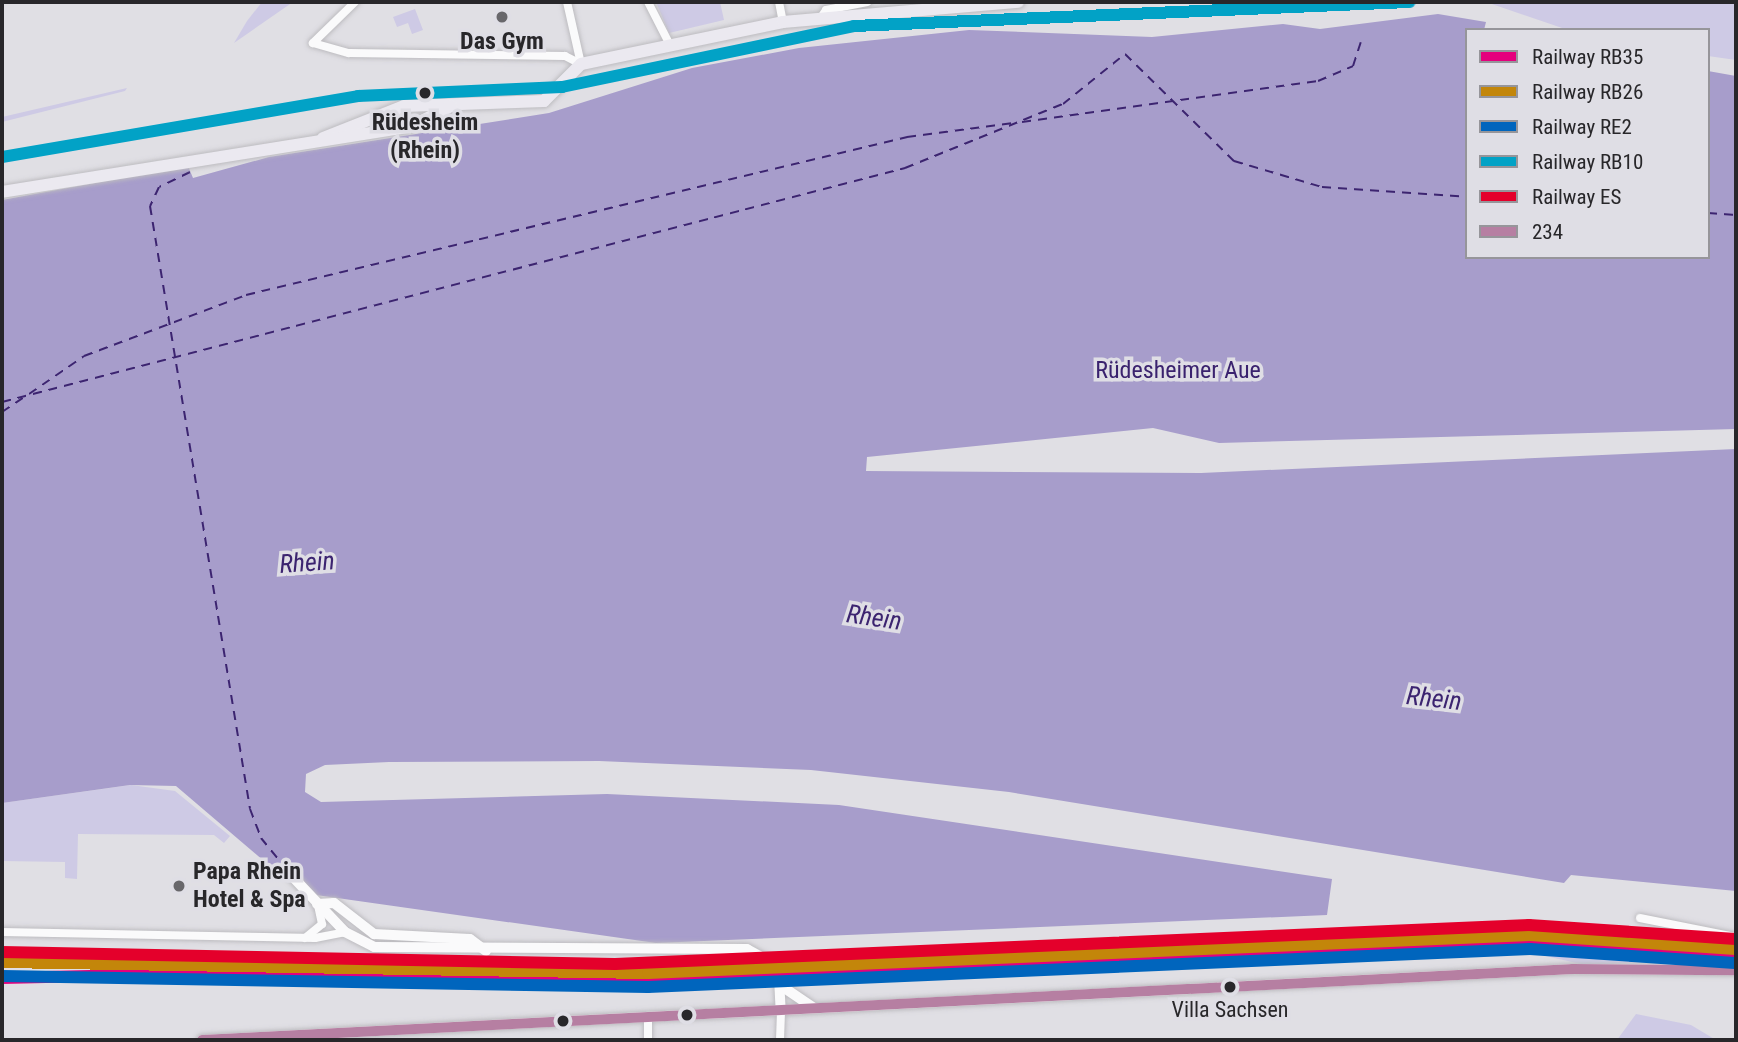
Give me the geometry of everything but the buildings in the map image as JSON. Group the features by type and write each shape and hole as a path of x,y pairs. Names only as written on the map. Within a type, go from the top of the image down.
{"main road":[{"path":"323,138 378,112 458,103 549,100 581,64 783,22 926,4 1018,2"},
{"path":"2,192 419,124 458,103"},
{"path":"202,1040 1573,969 1736,970"}],"street":[{"path":"355,2 313,43 349,53 565,56 581,64"},
{"path":"567,2 581,64"},
{"path":"648,2 670,45"},
{"path":"779,2 783,22"},
{"path":"822,16 851,2 867,2"},
{"path":"290,874 345,932 374,947 557,953 747,949 767,960 780,985 780,1040"},
{"path":"317,904 334,903 374,934 470,939 486,951"},
{"path":"305,938 322,924 317,904"},
{"path":"1640,918 1736,937"},
{"path":"2,933 305,938 345,932"},
{"path":"780,985 816,1009"},
{"path":"648,1018 648,1040"}],"shaded area":[{"path":"262,2 293,2 234,43 247,21"},
{"path":"656,2 720,2 724,20 669,33"},
{"path":"1486,2 1736,2 1736,60 1710,56 1710,28 1562,28"},
{"path":"415,9 423,30 412,34 408,23 397,27 393,17"},
{"path":"127,88 125,91 2,122 2,117"},
{"path":"131,785 175,791 230,836 224,843 214,835 78,834 77,879 65,878 65,862 2,861 2,803"},
{"path":"1524,951 1604,951 1706,959 1585,965"},
{"path":"1636,1014 1691,1025 1716,1040 1617,1040"}],"water":[{"name":"Rhein","path":"1438,14 1486,22 1484,28 1465,28 1465,259 1710,259 1710,71 1736,76 1736,429 1219,443 1153,428 867,457 866,471 1201,473 1736,449 1736,891 1571,875 1564,883 1009,792 811,770 599,761 389,762 325,765 306,774 305,792 321,802 607,794 839,805 1332,879 1327,915 656,943 316,895 295,871 284,878 176,786 130,785 2,803 2,200 188,166 193,178 269,157 549,113 692,68 799,48 969,30 1152,37 1283,24 1320,29"}],"ferry route":[{"path":"1022,122 1318,81 1353,66 1361,42"},
{"path":"2,402 905,168 1063,104 1125,54 1234,161 1322,187 1465,197"},
{"path":"29,394 84,356 246,295 907,137 1013,123"},
{"path":"190,172 159,187 150,206 250,809 261,838 288,871"},
{"path":"1710,213 1736,215"},
{"path":"2,412 24,397"}],"rail line":[{"name":"RB10","path":"2,157 358,96 562,87 854,26 1409,2"},
{"name":"ES","path":"2,952 615,964 1529,925 1736,939"},
{"name":"RB26","path":"2,962 648,973 1530,935 1736,949"},
{"name":"RB35","path":"2,978 177,974 650,982 1529,944 1736,958"},
{"name":"RE2","path":"2,976 648,987 1530,949 1735,963"}],"transit line":[{"name":"234","path":"202,1040 1573,969 1736,970"}],"place":[{"name":"Das Gym","path":"502,17"},
{"name":"Rüdesheim (Rhein)","path":"425,93"},
{"name":"Papa Rhein Hotel & Spa","path":"179,886"},
{"name":"Villa Sachsen","path":"1230,987"}],"park label":[{"name":"Rüdesheimer Aue","path":"1178,371"}]}
